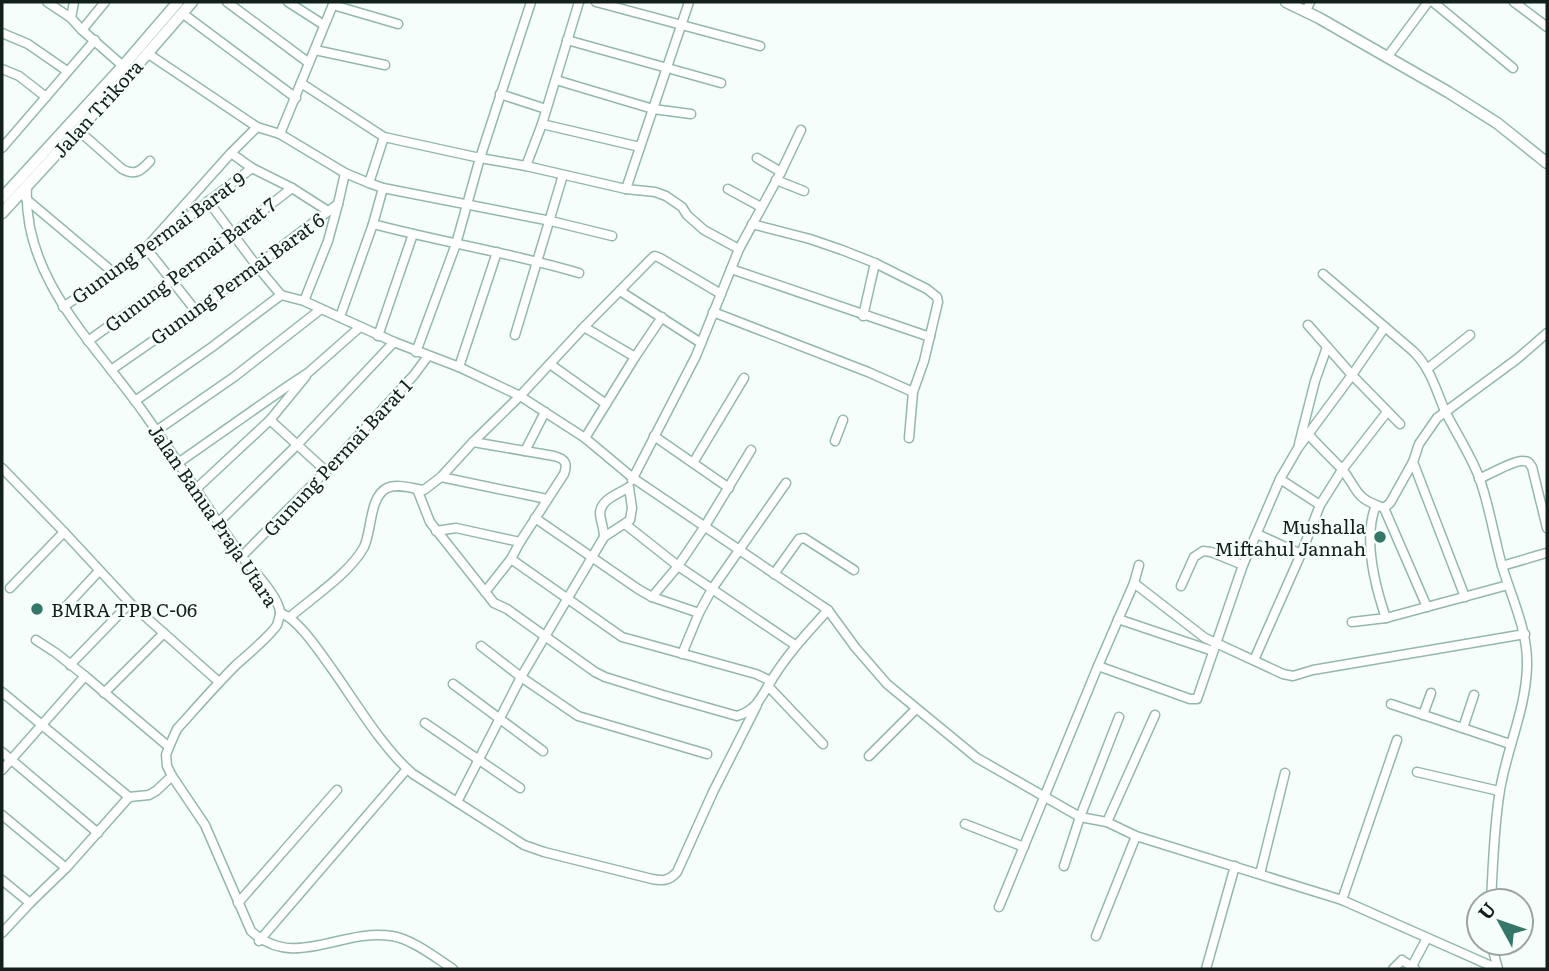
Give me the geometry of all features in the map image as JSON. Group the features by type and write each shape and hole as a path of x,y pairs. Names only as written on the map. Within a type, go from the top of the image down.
{"main road":[{"name":"Jalan Trikora","path":"2,213 27,187 123,66 178,2"},
{"name":"Jalan Trikora","path":"2,198 79,124 192,2"},
{"path":"1286,2 1308,7 1497,122 1547,163"}],"street":[{"path":"47,2 71,18 123,66"},
{"path":"71,18 74,2"},
{"path":"82,30 106,2"},
{"path":"227,2 310,63"},
{"path":"288,2 324,25"},
{"path":"416,352 456,244 480,158 531,2"},
{"path":"526,166 542,124 579,2"},
{"path":"596,2 760,46"},
{"path":"626,189 689,2"},
{"path":"1388,56 1431,2 1513,68"},
{"path":"1514,2 1547,27"},
{"path":"280,134 334,3 398,24"},
{"path":"182,13 296,98"},
{"path":"2,33 28,44 67,71"},
{"path":"2,148 95,40"},
{"path":"567,40 721,83"},
{"path":"314,50 385,65"},
{"path":"147,53 257,127 280,134 345,173 369,183 612,236"},
{"path":"2,69 19,76 46,97"},
{"path":"556,80 653,109 691,114"},
{"path":"301,83 384,137 666,196 682,207 704,230 739,249"},
{"path":"500,94 546,109"},
{"path":"79,124 122,169 133,173 141,171 150,161"},
{"path":"542,124 640,147"},
{"path":"196,311 146,248 257,127"},
{"path":"604,537 601,507 611,497 629,487 634,478 701,343 739,249 801,130"},
{"path":"369,183 384,137"},
{"path":"231,153 328,211"},
{"path":"757,158 804,191"},
{"name":"Gunung Permai Barat 9","path":"63,307 114,273 252,168"},
{"name":"Gunung Permai Barat 6","path":"111,370 196,311 338,204 345,173"},
{"path":"515,335 564,175"},
{"name":"Jalan Banua Praja Utara","path":"27,187 26,199 34,245 41,265 63,307 135,401 242,556 277,601 281,613 276,626 219,682 177,729 169,747"},
{"name":"Gunung Permai Barat 7","path":"88,341 173,280 292,188"},
{"path":"340,317 383,188"},
{"path":"728,189 761,207"},
{"path":"26,199 114,273"},
{"path":"208,201 281,295 304,301 416,352 459,367 520,396 585,438 634,478 828,610 887,684 977,758 1080,817 1107,822 1136,836 1342,900 1498,969"},
{"path":"304,301 328,242 338,204"},
{"path":"373,224 538,261 579,273"},
{"path":"752,224 810,239 875,263 927,289 937,297 930,337 914,391 909,438"},
{"path":"378,335 413,234"},
{"path":"459,367 497,252"},
{"path":"290,617 356,560 365,545 372,515 382,492 394,486 425,489 441,477 655,256 721,294"},
{"path":"863,316 875,263"},
{"path":"731,270 930,337"},
{"path":"1323,274 1418,355 1427,369 1479,479 1502,566 1525,634 1528,655 1526,691 1499,791 1492,887"},
{"path":"620,291 701,343"},
{"path":"135,401 281,295"},
{"path":"156,431 234,377 321,309"},
{"path":"713,312 914,391"},
{"path":"585,438 662,317"},
{"path":"1308,325 1400,424"},
{"path":"178,463 309,372 360,327"},
{"path":"584,327 635,357"},
{"path":"1098,666 1190,699 1197,699 1243,565 1280,479 1298,447 1385,327"},
{"path":"1386,618 1378,596 1372,553 1372,516 1380,507 1390,503 1425,434 1437,418 1517,359 1547,333"},
{"path":"1427,369 1470,335"},
{"path":"219,522 298,445 394,342"},
{"path":"1298,447 1327,347"},
{"name":"Gunung Permai Barat 1","path":"242,556 326,471 414,375 428,356"},
{"path":"551,364 606,404"},
{"path":"196,489 270,420 309,372"},
{"path":"693,463 744,378"},
{"path":"525,451 545,412"},
{"path":"1254,660 1320,505 1342,470 1387,412"},
{"path":"270,420 326,471"},
{"path":"835,441 843,420"},
{"path":"1308,434 1342,470 1358,495 1380,507 1427,607"},
{"path":"654,436 729,488"},
{"path":"473,442 562,458 567,467 510,559 485,592"},
{"path":"652,597 705,527 751,450"},
{"path":"1413,462 1465,597"},
{"path":"1479,479 1516,462 1528,462 1532,467 1547,528"},
{"path":"2,468 130,603 219,682"},
{"path":"441,477 547,499"},
{"path":"1280,479 1320,505"},
{"path":"682,654 712,589 786,483"},
{"path":"457,802 521,677 592,556 604,537 630,520 632,508 629,487"},
{"path":"417,489 436,531 494,603 605,677 737,716 757,705"},
{"path":"535,519 638,589 652,597 699,613"},
{"path":"625,524 678,565 795,646"},
{"path":"436,531 456,528 520,542"},
{"path":"9,588 65,532"},
{"path":"1257,534 1301,554"},
{"path":"774,574 799,539 804,538 854,570"},
{"path":"1181,586 1194,557 1203,551 1243,565"},
{"path":"1502,566 1546,553"},
{"path":"510,559 622,637 756,674 769,683 823,744"},
{"path":"999,907 1134,583 1139,565"},
{"path":"59,614 100,571"},
{"path":"1134,583 1214,647"},
{"path":"1352,622 1386,618 1508,585"},
{"path":"70,665 130,603"},
{"path":"281,613 290,617 313,642 379,735 407,769 530,848 663,881 671,879 677,872 713,792 773,675 828,610"},
{"path":"1118,619 1254,660 1277,672 1293,676 1313,670 1525,634"},
{"path":"104,693 164,632"},
{"path":"36,640 85,676 169,747 166,755 167,766 205,825 251,931 259,941 271,949 293,955 369,936 390,936 417,946 453,969"},
{"path":"481,646 578,716 707,754"},
{"path":"2,771 85,676"},
{"path":"453,684 544,751"},
{"path":"2,692 129,797"},
{"path":"1423,715 1431,693"},
{"path":"1463,728 1474,695"},
{"path":"1391,704 1510,744"},
{"path":"869,756 916,709"},
{"path":"1107,822 1155,715"},
{"path":"1064,866 1119,717"},
{"path":"425,723 520,788"},
{"path":"1342,900 1397,740"},
{"path":"2,752 98,832"},
{"path":"259,941 407,769"},
{"path":"1417,772 1499,791"},
{"path":"1259,874 1285,773"},
{"path":"2,933 66,868 129,797 149,795 173,776"},
{"path":"238,903 337,790"},
{"path":"2,815 66,868"},
{"path":"965,824 1024,847"},
{"path":"1096,936 1136,836"},
{"path":"1206,969 1235,866"},
{"path":"2,880 30,903"},
{"path":"1393,969 1402,960 1414,967 1427,938"}],"place":[{"name":"Mushalla Miftahul Jannah","path":"1380,537"},
{"name":"BMRA TPB C-06","path":"37,609"}]}
